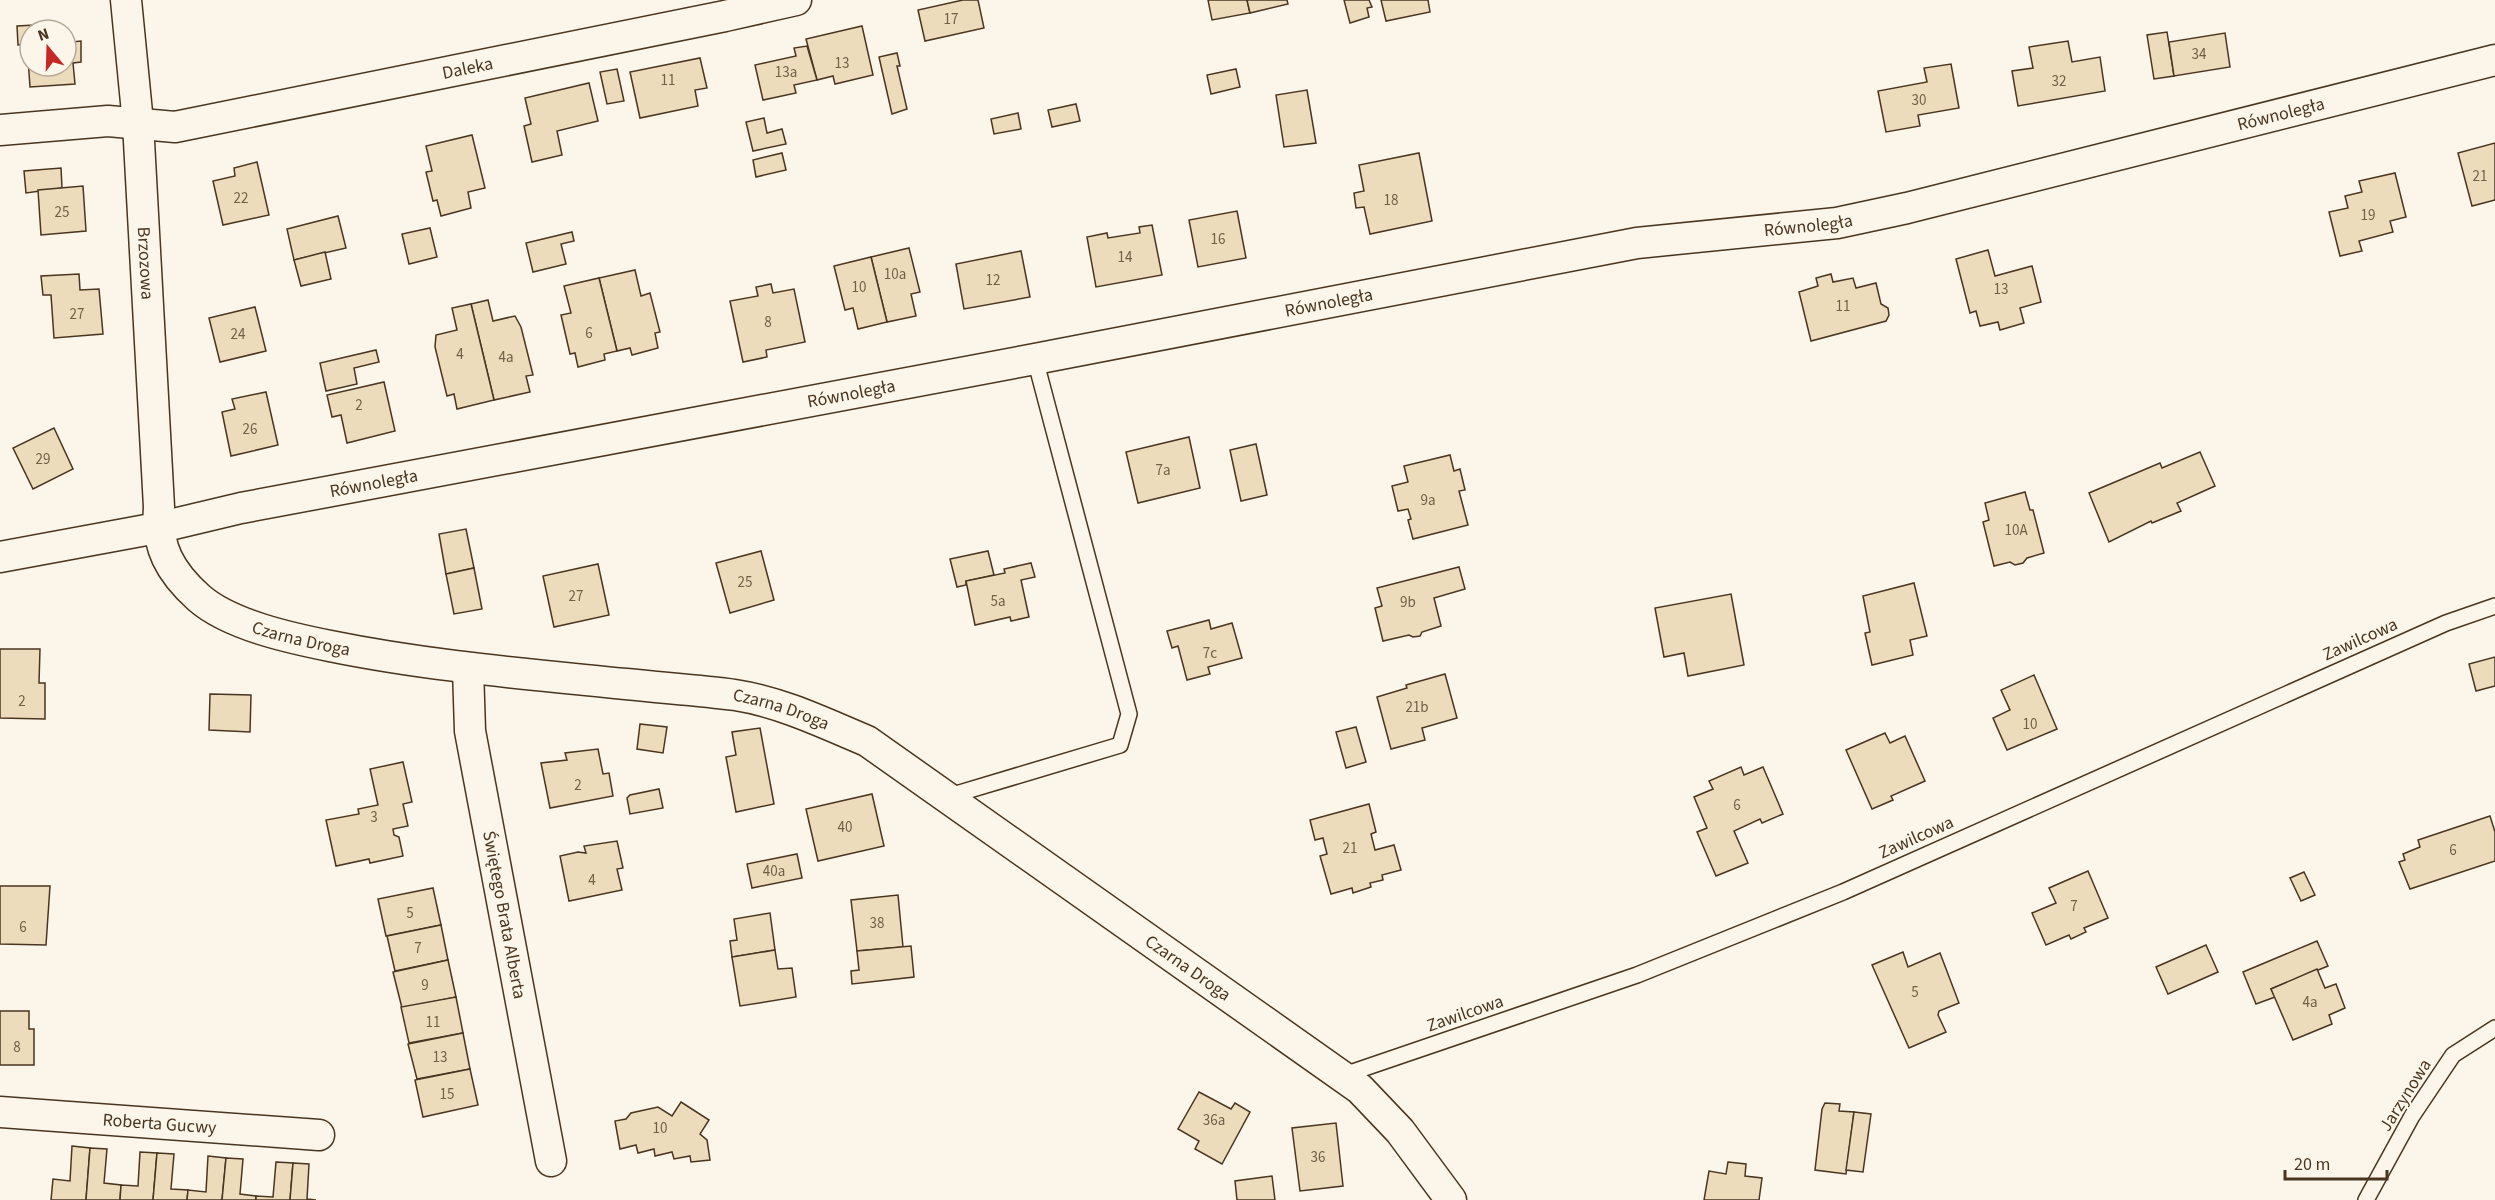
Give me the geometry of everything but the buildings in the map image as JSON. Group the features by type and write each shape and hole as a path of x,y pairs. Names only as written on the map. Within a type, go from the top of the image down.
{"street":[{"name":"Brzozowa","path":"126,0 138,123 155,418 159,507 157,528"},
{"name":"Daleka","path":"0,130 108,121 175,127 713,19 796,0"},
{"name":"Równoległa","path":"157,528 253,506 1637,243 1838,223 1907,208 2495,60"},
{"path":"0,557 157,528"},
{"name":"Czarna Droga","path":"157,528 166,560 200,598 220,612 278,636 468,669 735,695 781,705 867,741 1360,1089 1400,1131 1451,1200"},
{"name":"Świętego Brata Alberta","path":"468,669 470,731 551,1161"},
{"name":"Roberta Gucwy","path":"0,1112 320,1135"}],"lane":[{"path":"946,797 1120,745 1129,714 1035,359"},
{"name":"Zawilcowa","path":"1341,1076 1637,975 1821,901 2446,623 2495,606"},
{"name":"Jarzynowa","path":"2366,1200 2412,1116 2453,1055 2495,1028"}]}
